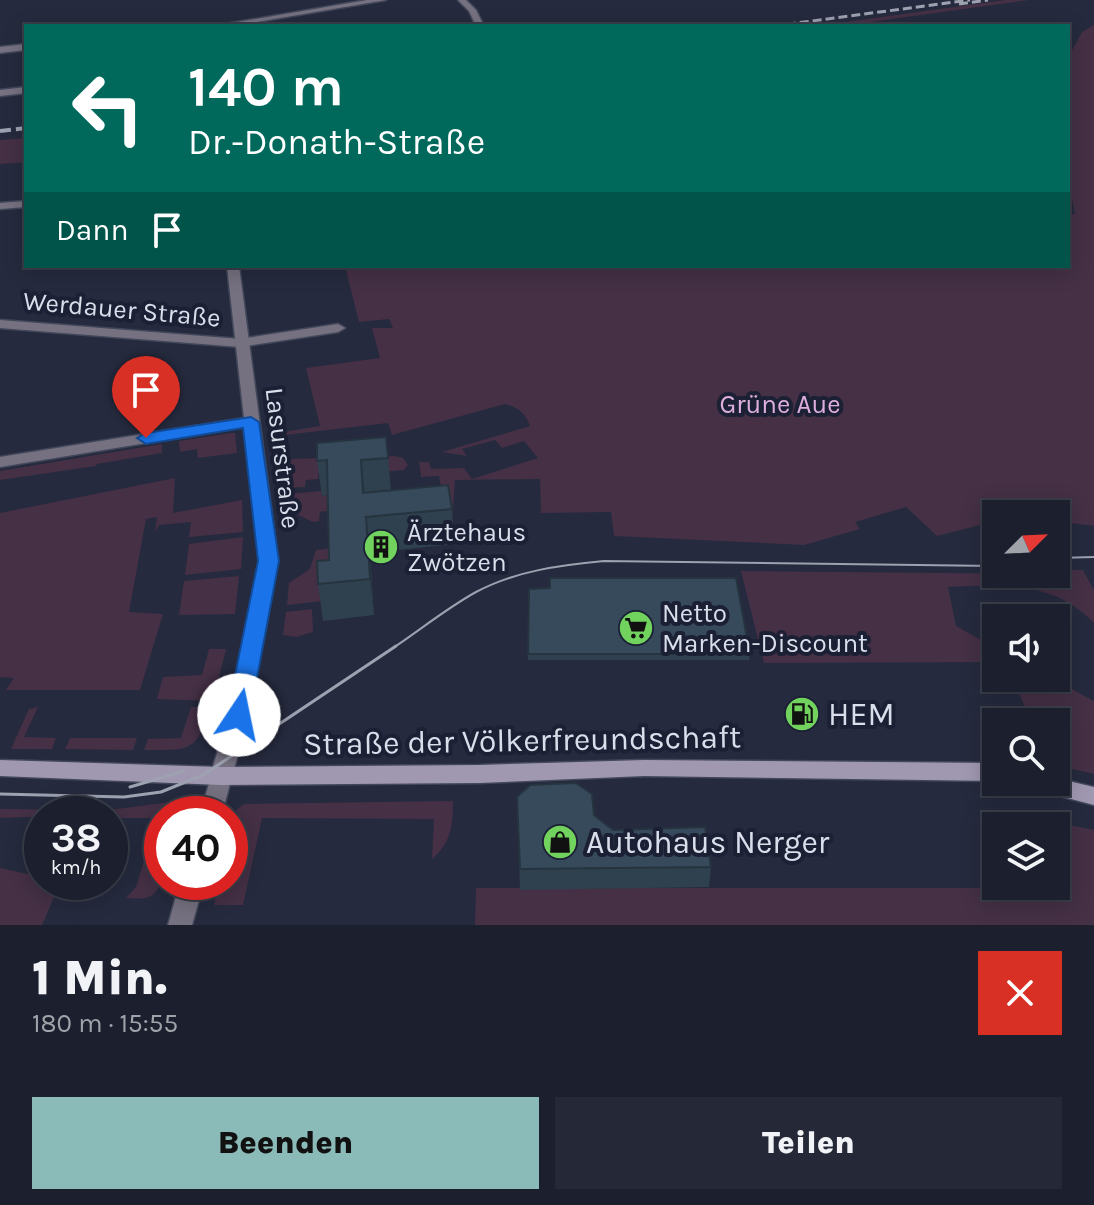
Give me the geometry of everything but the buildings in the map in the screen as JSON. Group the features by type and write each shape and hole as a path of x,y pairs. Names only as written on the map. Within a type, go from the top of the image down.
{"main road":[{"name":"Straße der Völkerfreundschaft","path":"0,768 221,776 479,774 630,768 982,772"},
{"path":"1070,790 1094,796"}],"street":[{"path":"231,24 382,0"},
{"path":"462,0 479,24"},
{"path":"0,50 24,47"},
{"path":"0,93 24,90"},
{"path":"0,206 24,204"},
{"name":"Lasurstraße","path":"216,796 239,715 269,561 233,268"},
{"name":"Werdauer Straße","path":"0,324 240,343"},
{"path":"240,343 338,328"},
{"path":"0,462 251,422"},
{"path":"180,925 187,900"}],"green space":[{"path":"1005,0 1029,0 856,24 831,24"},
{"name":"Grüne Aue","path":"1094,25 1094,526 1070,522 1070,500 982,500 982,525 937,536 906,507 855,522 860,529 804,545 614,536 611,512 541,513 540,479 455,480 452,518 444,504 439,476 421,477 419,462 429,462 431,469 464,468 472,479 538,458 524,441 502,448 495,440 462,449 467,456 442,452 530,426 518,409 505,404 392,435 388,423 285,435 284,432 320,426 306,368 380,358 372,328 393,328 389,319 359,322 346,268 1070,268 1070,215 1075,214 1070,188 1070,54 1082,32"},
{"path":"24,138 24,162 0,164 0,140"},
{"path":"235,433 237,453 198,458 197,449 180,452 179,441"},
{"path":"162,444 162,453 0,480 0,471"},
{"path":"290,452 291,459 395,456 403,458 408,465 404,470 322,477 319,468 318,479 306,480 305,487 287,488 282,453"},
{"path":"175,478 173,513 242,500 243,532 189,537 191,522 159,525 155,532 157,517 146,519 129,612 163,614 140,690 6,690 14,678 0,677 0,513"},
{"path":"322,491 331,495 332,510 320,512 319,521 313,522 290,511 288,494"},
{"path":"243,537 241,569 185,575 189,544"},
{"path":"333,548 323,601 287,605 289,583 310,569 316,550"},
{"path":"1070,570 1083,570 1094,590 1094,623 1062,599 1026,588 1070,588"},
{"path":"741,571 982,573 982,585 948,587 956,626 982,640 982,662 764,663"},
{"path":"239,576 235,614 179,615 184,581"},
{"path":"312,609 313,632 296,637 283,635 286,612"},
{"path":"209,649 226,649 213,701 157,699 163,677 202,675"},
{"path":"1070,688 1094,701 1094,774 1070,768 1070,708 1026,708 1018,692 1070,692"},
{"path":"38,707 24,737 56,738 52,749 11,749 29,709"},
{"path":"191,707 211,707 195,741 181,749 144,750 148,739 181,738"},
{"path":"70,738 137,738 133,750 65,749"},
{"path":"453,801 450,833 432,859 434,819 262,818 248,882 248,804"},
{"path":"144,805 144,818 128,818 128,808"},
{"path":"0,809 24,809 24,817 0,818"},
{"path":"1070,825 1094,830 1094,925 475,925 476,888 982,888 982,900 1070,900"},
{"path":"144,861 144,898 128,898 136,887"},
{"path":"0,868 24,873 24,900 53,900 42,925 0,925"},
{"path":"215,900 244,900 243,905 214,905"}],"tram line":[{"path":"1070,558 1094,557"},
{"path":"393,648 455,605 491,585 522,574 571,565 604,561 982,566"},
{"path":"0,794 124,797 161,792 203,775 396,646"},
{"path":"130,787 184,771"}],"railway":[{"path":"789,24 970,0"},
{"path":"959,4 988,0"},
{"path":"0,131 24,128"}],"place":[{"name":"Ärztehaus Zwötzen","path":"381,547"},
{"name":"Netto Marken-Discount","path":"636,628"},
{"name":"HEM","path":"802,714"},
{"name":"Autohaus Nerger","path":"560,842"}],"route":[{"path":"146,438 251,422 269,561 239,715"}]}
